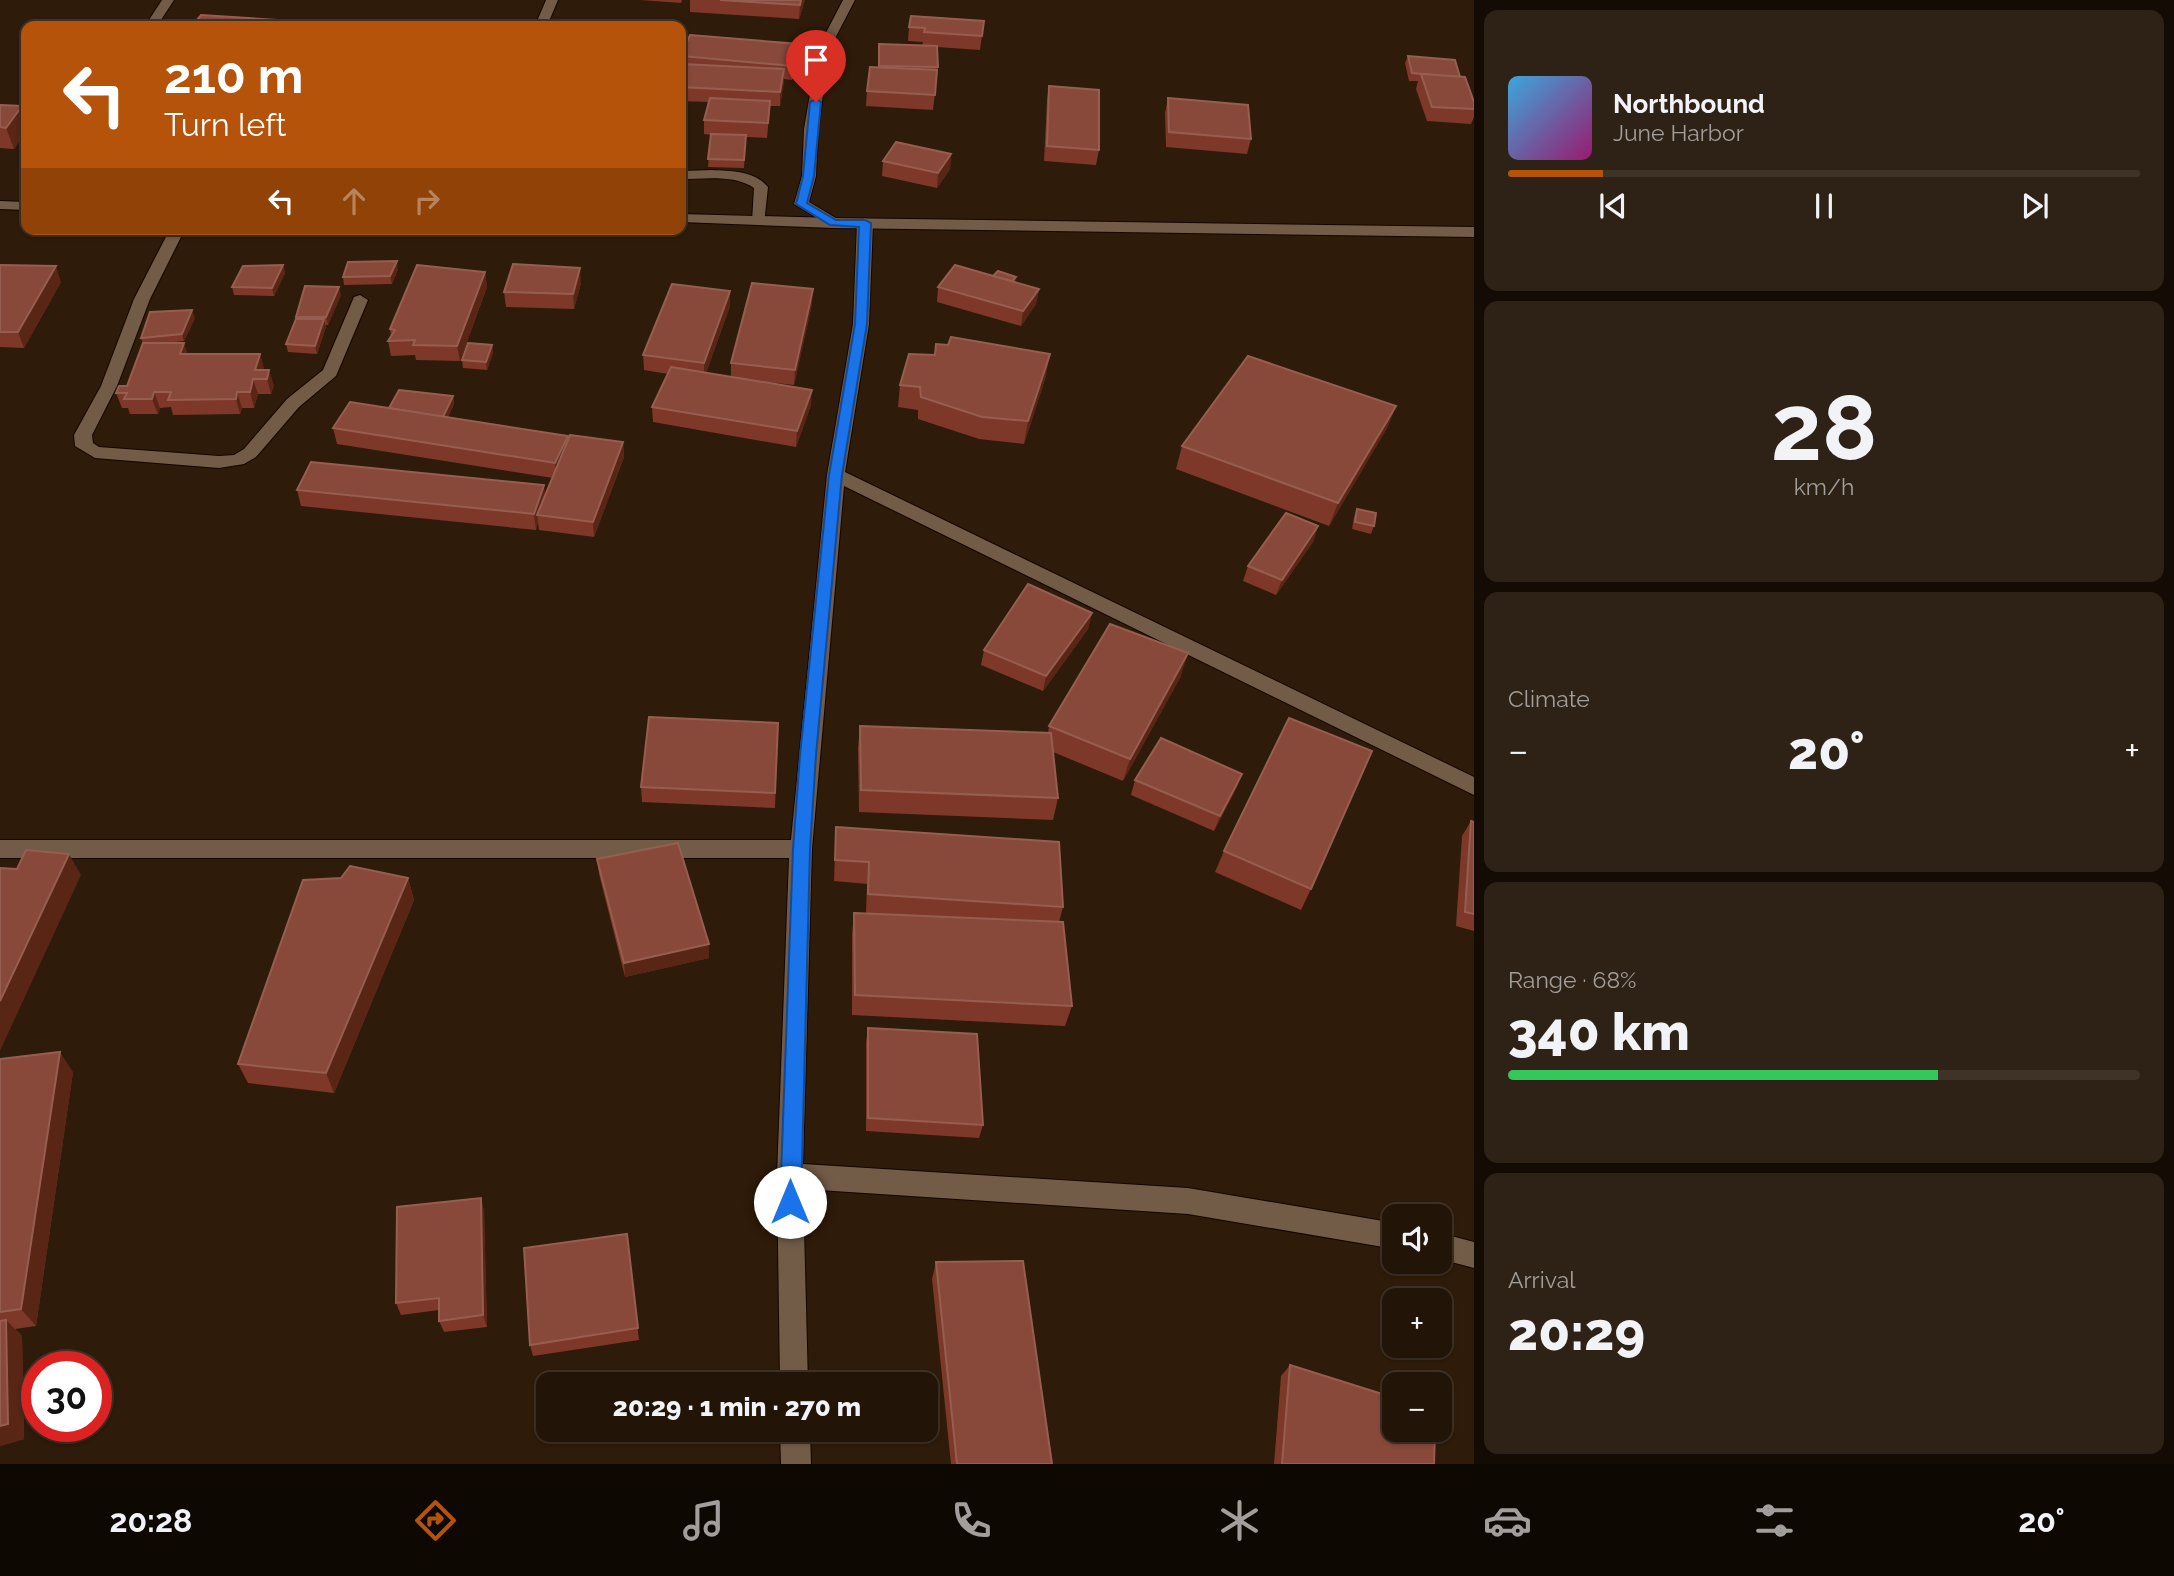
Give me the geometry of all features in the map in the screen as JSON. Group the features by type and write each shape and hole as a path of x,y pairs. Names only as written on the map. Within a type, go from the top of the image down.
{"street":[{"path":"154,21 168,0"},
{"path":"543,21 552,0"},
{"path":"834,223 802,204 809,176 811,129 824,48 849,0"},
{"path":"686,175 746,177 757,181 761,187 760,221"},
{"path":"0,205 21,206"},
{"path":"686,218 834,223 1474,232"},
{"path":"794,1372 790,1177 801,849 836,475 861,324 865,223"},
{"path":"175,235 142,299 109,386 83,435 84,446 95,452 219,462 238,460 250,453 293,403 330,372 360,300"},
{"path":"836,475 1474,787"},
{"path":"0,849 801,849"},
{"path":"790,1177 1188,1201 1382,1234"},
{"path":"1452,1249 1474,1255"},
{"path":"795,1442 796,1464"}],"building":[{"path":"720,0 801,0 800,5"},
{"path":"201,15 293,21 196,21"},
{"path":"911,16 984,21 982,36 924,32 925,28 909,27"},
{"path":"690,35 799,44 793,66 686,56 686,44"},
{"path":"879,44 937,46 938,67 879,66"},
{"path":"1408,56 1455,60 1460,77 1412,73"},
{"path":"686,64 784,69 780,92 686,87"},
{"path":"870,67 937,70 935,95 867,91"},
{"path":"1421,74 1465,77 1474,109 1432,107"},
{"path":"1049,86 1099,90 1099,150 1047,146"},
{"path":"710,98 770,101 768,123 704,120"},
{"path":"1168,98 1248,105 1251,139 1169,132"},
{"path":"0,105 21,106 6,128 0,127"},
{"path":"711,134 746,135 744,160 708,159"},
{"path":"896,142 951,154 938,173 883,161"},
{"path":"397,261 390,276 343,277 348,262"},
{"path":"513,264 580,268 573,294 504,292"},
{"path":"0,265 56,266 18,332 0,332"},
{"path":"283,265 272,288 232,287 243,266"},
{"path":"417,265 485,272 457,346 413,345 415,340 388,341 395,330 390,329"},
{"path":"955,265 1039,289 1023,311 938,287"},
{"path":"998,271 1016,277 1012,281 993,276"},
{"path":"752,283 813,289 795,370 731,363"},
{"path":"672,284 730,291 704,363 643,355"},
{"path":"305,286 339,287 326,317 296,317"},
{"path":"192,310 182,334 141,338 150,312"},
{"path":"296,319 324,319 315,346 286,344"},
{"path":"951,337 1050,354 1028,421 982,417 921,397 920,387 900,385 909,354 935,355 936,344 948,345"},
{"path":"143,343 184,343 180,354 260,354 255,370 269,370 267,379 253,379 250,392 237,392 236,399 168,400 171,392 154,392 152,399 124,399 127,393 116,393 119,386 127,386"},
{"path":"468,343 492,345 486,362 462,360"},
{"path":"1248,356 1396,406 1338,503 1182,446"},
{"path":"671,367 812,390 797,431 652,407"},
{"path":"399,390 453,396 443,417 389,408"},
{"path":"350,402 568,436 555,463 333,428"},
{"path":"570,435 623,442 593,522 537,515"},
{"path":"311,462 544,485 534,514 297,490"},
{"path":"1357,509 1376,513 1374,526 1355,522"},
{"path":"1286,513 1318,526 1282,580 1248,566"},
{"path":"1028,584 1092,613 1046,676 984,650"},
{"path":"1110,624 1188,653 1130,759 1049,726"},
{"path":"649,717 778,723 775,793 641,787"},
{"path":"1289,718 1372,751 1311,889 1224,851"},
{"path":"860,726 1051,733 1058,798 861,790"},
{"path":"1161,738 1242,774 1220,816 1135,780"},
{"path":"1471,821 1474,822 1474,914 1465,912"},
{"path":"836,827 1059,842 1063,907 868,894 869,862 835,860"},
{"path":"678,843 709,944 624,963 597,859"},
{"path":"26,850 69,854 0,1001 0,868 17,869"},
{"path":"350,866 408,878 326,1073 238,1064 303,880 341,878"},
{"path":"854,913 1063,922 1072,1006 855,995"},
{"path":"868,1028 977,1034 983,1125 868,1118"},
{"path":"60,1052 21,1309 0,1312 0,1059"},
{"path":"481,1198 483,1315 439,1321 439,1298 396,1303 397,1207"},
{"path":"627,1234 638,1328 530,1345 524,1248"},
{"path":"1023,1261 1052,1464 957,1464 936,1262"},
{"path":"6,1320 8,1424 0,1426 0,1321"},
{"path":"1290,1365 1382,1394 1382,1442 1435,1442 1434,1464 1282,1464"}],"route":[{"path":"790,1202 801,849 808,755 836,475 861,324 865,223 834,223 802,204 809,176 811,129 816,102"}]}
